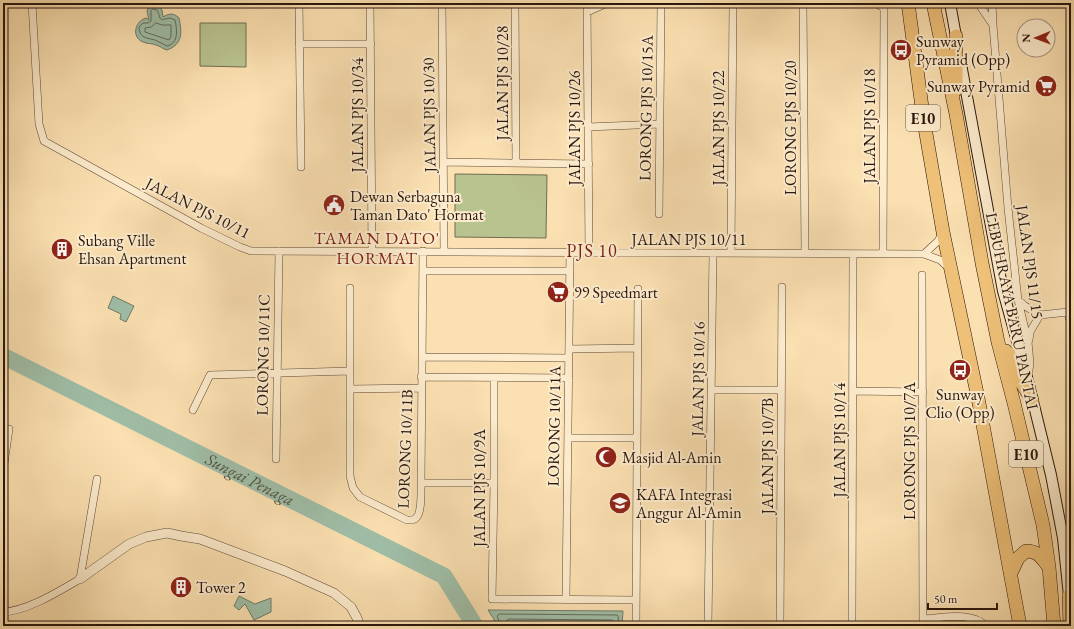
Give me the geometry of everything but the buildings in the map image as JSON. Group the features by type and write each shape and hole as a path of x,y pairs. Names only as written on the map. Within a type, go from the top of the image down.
{"highway":[{"name":"E10","path":"908,3 924,122 943,232 978,398 1020,626"},
{"name":"LEBUHRAYA BARU PANTAI","path":"933,3 956,114 978,241 998,342 1041,518 1049,567 1054,626"},
{"path":"956,36 956,114"},
{"path":"998,342 1009,354 1020,380 1032,400"},
{"path":"1011,573 1018,558 1026,551 1038,553 1049,567"},
{"path":"1070,593 1070,626"}],"main road":[{"path":"950,3 1003,291 1028,381 1051,475 1063,538 1070,593"}],"street":[{"name":"JALAN PJS 10/11","path":"32,3 39,124 44,142 201,228 251,251 924,254 940,260 950,269"},
{"path":"299,3 301,167"},
{"name":"JALAN PJS 10/34","path":"370,3 372,251"},
{"name":"JALAN PJS 10/30","path":"442,3 444,252"},
{"name":"JALAN PJS 10/28","path":"515,3 516,163"},
{"name":"JALAN PJS 10/26","path":"587,3 589,252"},
{"path":"587,12 607,3"},
{"name":"LORONG PJS 10/15A","path":"658,214 661,3"},
{"name":"JALAN PJS 10/22","path":"731,253 732,3"},
{"name":"LORONG PJS 10/20","path":"803,3 805,253"},
{"name":"JALAN PJS 10/18","path":"875,3 884,8 883,254"},
{"path":"978,3 993,25"},
{"name":"JALAN PJS 11/15","path":"992,3 1008,208 1018,300 1028,342 1030,362 1028,381"},
{"path":"299,44 371,44"},
{"path":"588,127 660,124"},
{"path":"444,162 589,164"},
{"path":"924,254 938,241 943,232"},
{"name":"LORONG 10/11C","path":"276,459 279,251"},
{"name":"LORONG 10/11B","path":"350,288 350,476 352,488 360,497 407,520 412,520 417,518 420,512 423,252"},
{"name":"LORONG 10/11A","path":"566,599 570,252"},
{"name":"JALAN PJS 10/16","path":"708,626 714,253"},
{"name":"JALAN PJS 10/14","path":"852,626 853,254"},
{"path":"423,271 570,271"},
{"name":"LORONG PJS 10/7A","path":"922,275 923,622"},
{"name":"JALAN PJS 10/7B","path":"780,626 782,287"},
{"path":"636,626 638,289"},
{"path":"1018,300 1040,315 1068,312 1071,326"},
{"path":"1028,342 1030,332 1040,315"},
{"path":"569,349 638,348"},
{"path":"422,357 569,358"},
{"path":"192,410 210,374 350,372"},
{"path":"421,377 569,378"},
{"name":"JALAN PJS 10/9A","path":"494,378 492,599 566,599"},
{"path":"350,389 421,388"},
{"path":"712,390 782,390"},
{"path":"853,391 923,392"},
{"path":"3,471 10,429"},
{"path":"568,438 637,438"},
{"path":"80,579 97,479"},
{"path":"421,483 494,483"},
{"path":"3,612 19,609 33,604 80,579 129,544 146,537 167,534 207,542 285,571 334,593 351,607 360,626"},
{"path":"1063,538 1071,551"},
{"path":"566,599 636,600"},
{"path":"923,622 970,617 981,621 986,626"}],"shaded area":[{"path":"200,23 246,23 246,67 200,66"},
{"path":"455,174 547,175 546,238 455,237"}],"water":[{"path":"149,6 159,6 162,10 163,17 171,14 179,18 181,33 179,41 172,48 167,50 154,44 143,42 137,37 136,29 139,22 146,18 149,20 147,11"},
{"path":"113,296 134,306 126,322 120,319 121,314 108,308"},
{"path":"239,596 255,604 271,598 271,612 254,620 245,604 239,610 234,606"},
{"path":"488,610 623,611 622,626 498,626"}],"waterway":[{"name":"Sungai Penaga","path":"3,356 444,576 475,626"}],"place":[{"name":"Sunway Pyramid (Opp)","path":"901,50"},
{"name":"Sunway Pyramid","path":"1046,86"},
{"name":"Dewan Serbaguna Taman Dato' Hormat","path":"334,205"},
{"name":"Subang Ville Ehsan Apartment","path":"62,249"},
{"name":"99 Speedmart","path":"558,292"},
{"name":"Sunway Clio (Opp)","path":"960,370"},
{"name":"Masjid Al-Amin","path":"606,457"},
{"name":"KAFA Integrasi Anggur Al-Amin","path":"620,503"},
{"name":"Tower 2","path":"181,587"}],"district":[{"name":"TAMAN DATO' HORMAT","path":"377,248"},
{"name":"PJS 10","path":"592,250"}]}
